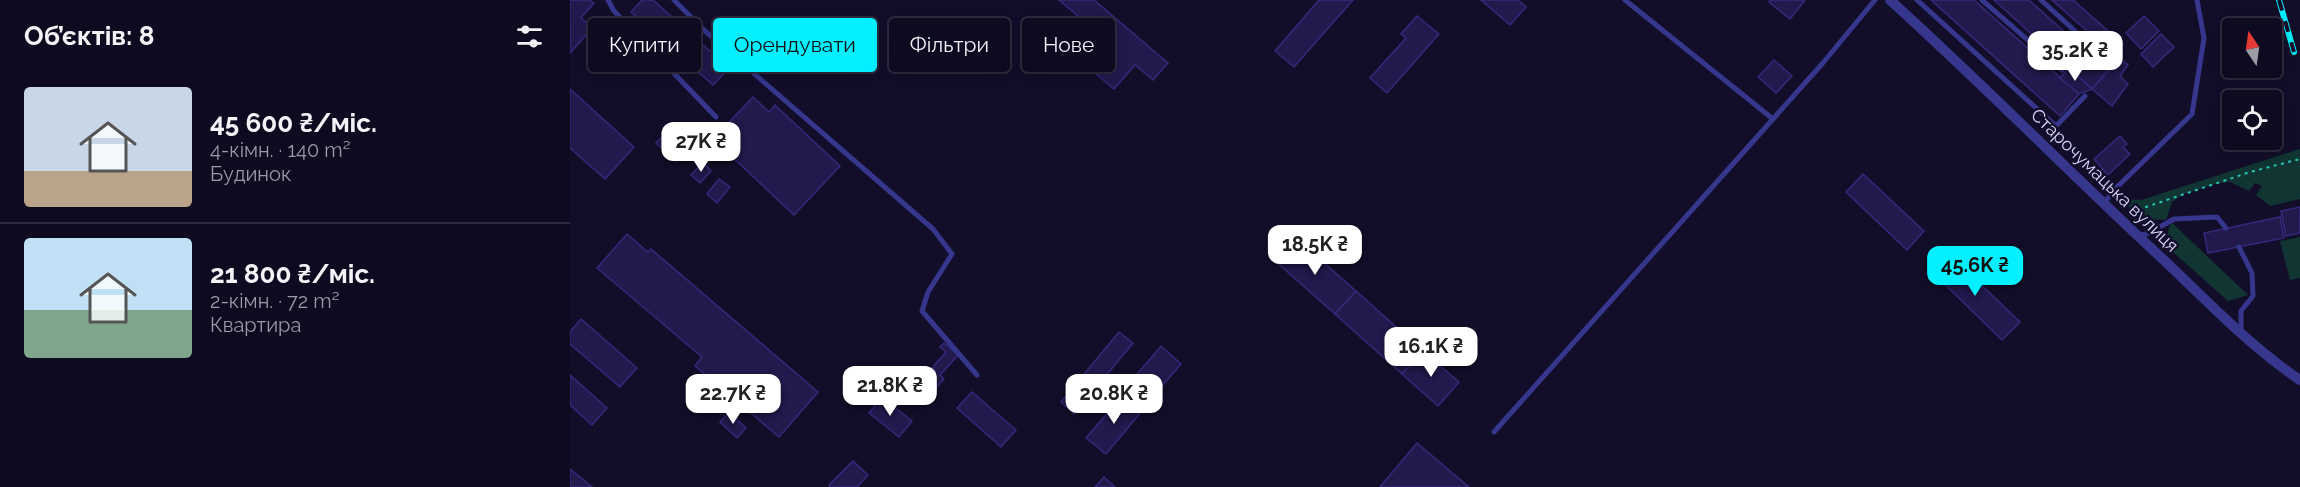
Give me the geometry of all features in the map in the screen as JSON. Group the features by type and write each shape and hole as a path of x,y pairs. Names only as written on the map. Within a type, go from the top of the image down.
{"street":[{"name":"Старочумацька вулиця","path":"1890,0 1964,67 2118,218 2241,333 2273,362 2300,380"}],"lane":[{"path":"608,0 614,11 716,117"},
{"path":"674,0 705,31 933,229 946,245 952,254 928,292 922,311 977,375"},
{"path":"1625,0 1773,118"},
{"path":"1494,432 1875,0"},
{"path":"1917,0 2056,126 2085,96"},
{"path":"1982,0 2062,70"},
{"path":"2041,0 2098,52"},
{"path":"2104,203 2116,188 2192,114 2204,38 2197,0"},
{"path":"2137,236 2149,233 2174,219 2217,217 2226,228"},
{"path":"2239,247 2252,273 2253,296 2241,311 2241,333"}],"path":[{"path":"2118,218 2230,179 2300,159"}],"green space":[{"path":"2300,149 2300,199 2270,206 2256,195 2262,186 2255,183 2249,191 2230,182 2215,184 2184,194 2172,202 2166,220 2140,219 2119,196 2123,194 2128,199 2141,200"},
{"path":"2171,222 2248,295 2228,301 2164,244"},
{"path":"2300,237 2300,278 2290,280 2280,241"}],"building":[{"path":"570,0 590,0 594,3 581,18 588,23 588,33 570,53"},
{"path":"642,0 653,0 673,18 638,18 631,12"},
{"path":"1059,0 1094,0 1168,63 1153,80 1135,65 1114,89 1095,73 1115,72 1115,18 1080,18"},
{"path":"1319,0 1353,0 1294,67 1275,51"},
{"path":"1481,0 1518,0 1526,7 1510,25"},
{"path":"1770,0 1805,0 1790,19 1769,2"},
{"path":"1931,0 1974,0 2079,94 2060,116"},
{"path":"1994,0 2029,0 2108,71 2092,89"},
{"path":"2052,0 2073,0 2123,44 2114,55"},
{"path":"1417,16 1439,34 1387,93 1370,78 1406,38 1401,34"},
{"path":"2144,16 2159,31 2141,49 2126,33"},
{"path":"2161,34 2174,47 2153,67 2141,54"},
{"path":"701,43 713,54 713,72 725,72 713,85 698,72 701,72"},
{"path":"2107,48 2128,65 2120,76 2128,84 2112,106 2092,89 2108,71 2096,60"},
{"path":"1774,60 1792,76 1776,93 1758,77"},
{"path":"2069,68 2092,89 2079,94 2060,78"},
{"path":"570,89 634,147 605,179 570,148"},
{"path":"753,97 769,112 775,105 840,166 794,215 729,154 734,149 718,134"},
{"path":"688,126 699,135 676,161 656,143 664,135 673,143"},
{"path":"2120,136 2127,144 2123,147 2130,154 2108,175 2094,159"},
{"path":"703,162 711,171 700,183 691,175"},
{"path":"1863,174 1924,231 1907,250 1846,192"},
{"path":"719,179 730,187 717,203 707,194"},
{"path":"2300,207 2300,233 2286,236 2281,211"},
{"path":"2280,217 2284,238 2208,253 2204,233"},
{"path":"627,234 648,252 651,249 818,392 779,437 695,366 702,357 597,268"},
{"path":"1295,237 1356,291 1335,314 1274,260"},
{"path":"1948,253 2020,322 2002,340 1931,271"},
{"path":"1356,291 1423,351 1402,374 1335,314"},
{"path":"581,319 637,368 620,387 570,344 570,332"},
{"path":"1119,332 1133,343 1074,414 1061,402"},
{"path":"944,343 958,355 940,375 944,379 936,388 928,380 936,371 932,368 946,352 940,347"},
{"path":"1161,346 1181,364 1148,402 1128,385"},
{"path":"1423,351 1459,382 1438,406 1402,374"},
{"path":"570,375 607,408 592,425 570,405"},
{"path":"972,392 1016,430 1001,447 957,408"},
{"path":"1122,396 1141,412 1106,454 1086,438"},
{"path":"882,397 912,421 899,437 869,413"},
{"path":"729,412 746,428 737,438 720,422"},
{"path":"1417,443 1469,487 1380,487"},
{"path":"853,461 868,475 857,487 830,487 829,485"},
{"path":"570,469 592,487 570,487"},
{"path":"1104,477 1115,487 1095,487"}],"railway":[{"path":"2279,0 2294,52"}]}
